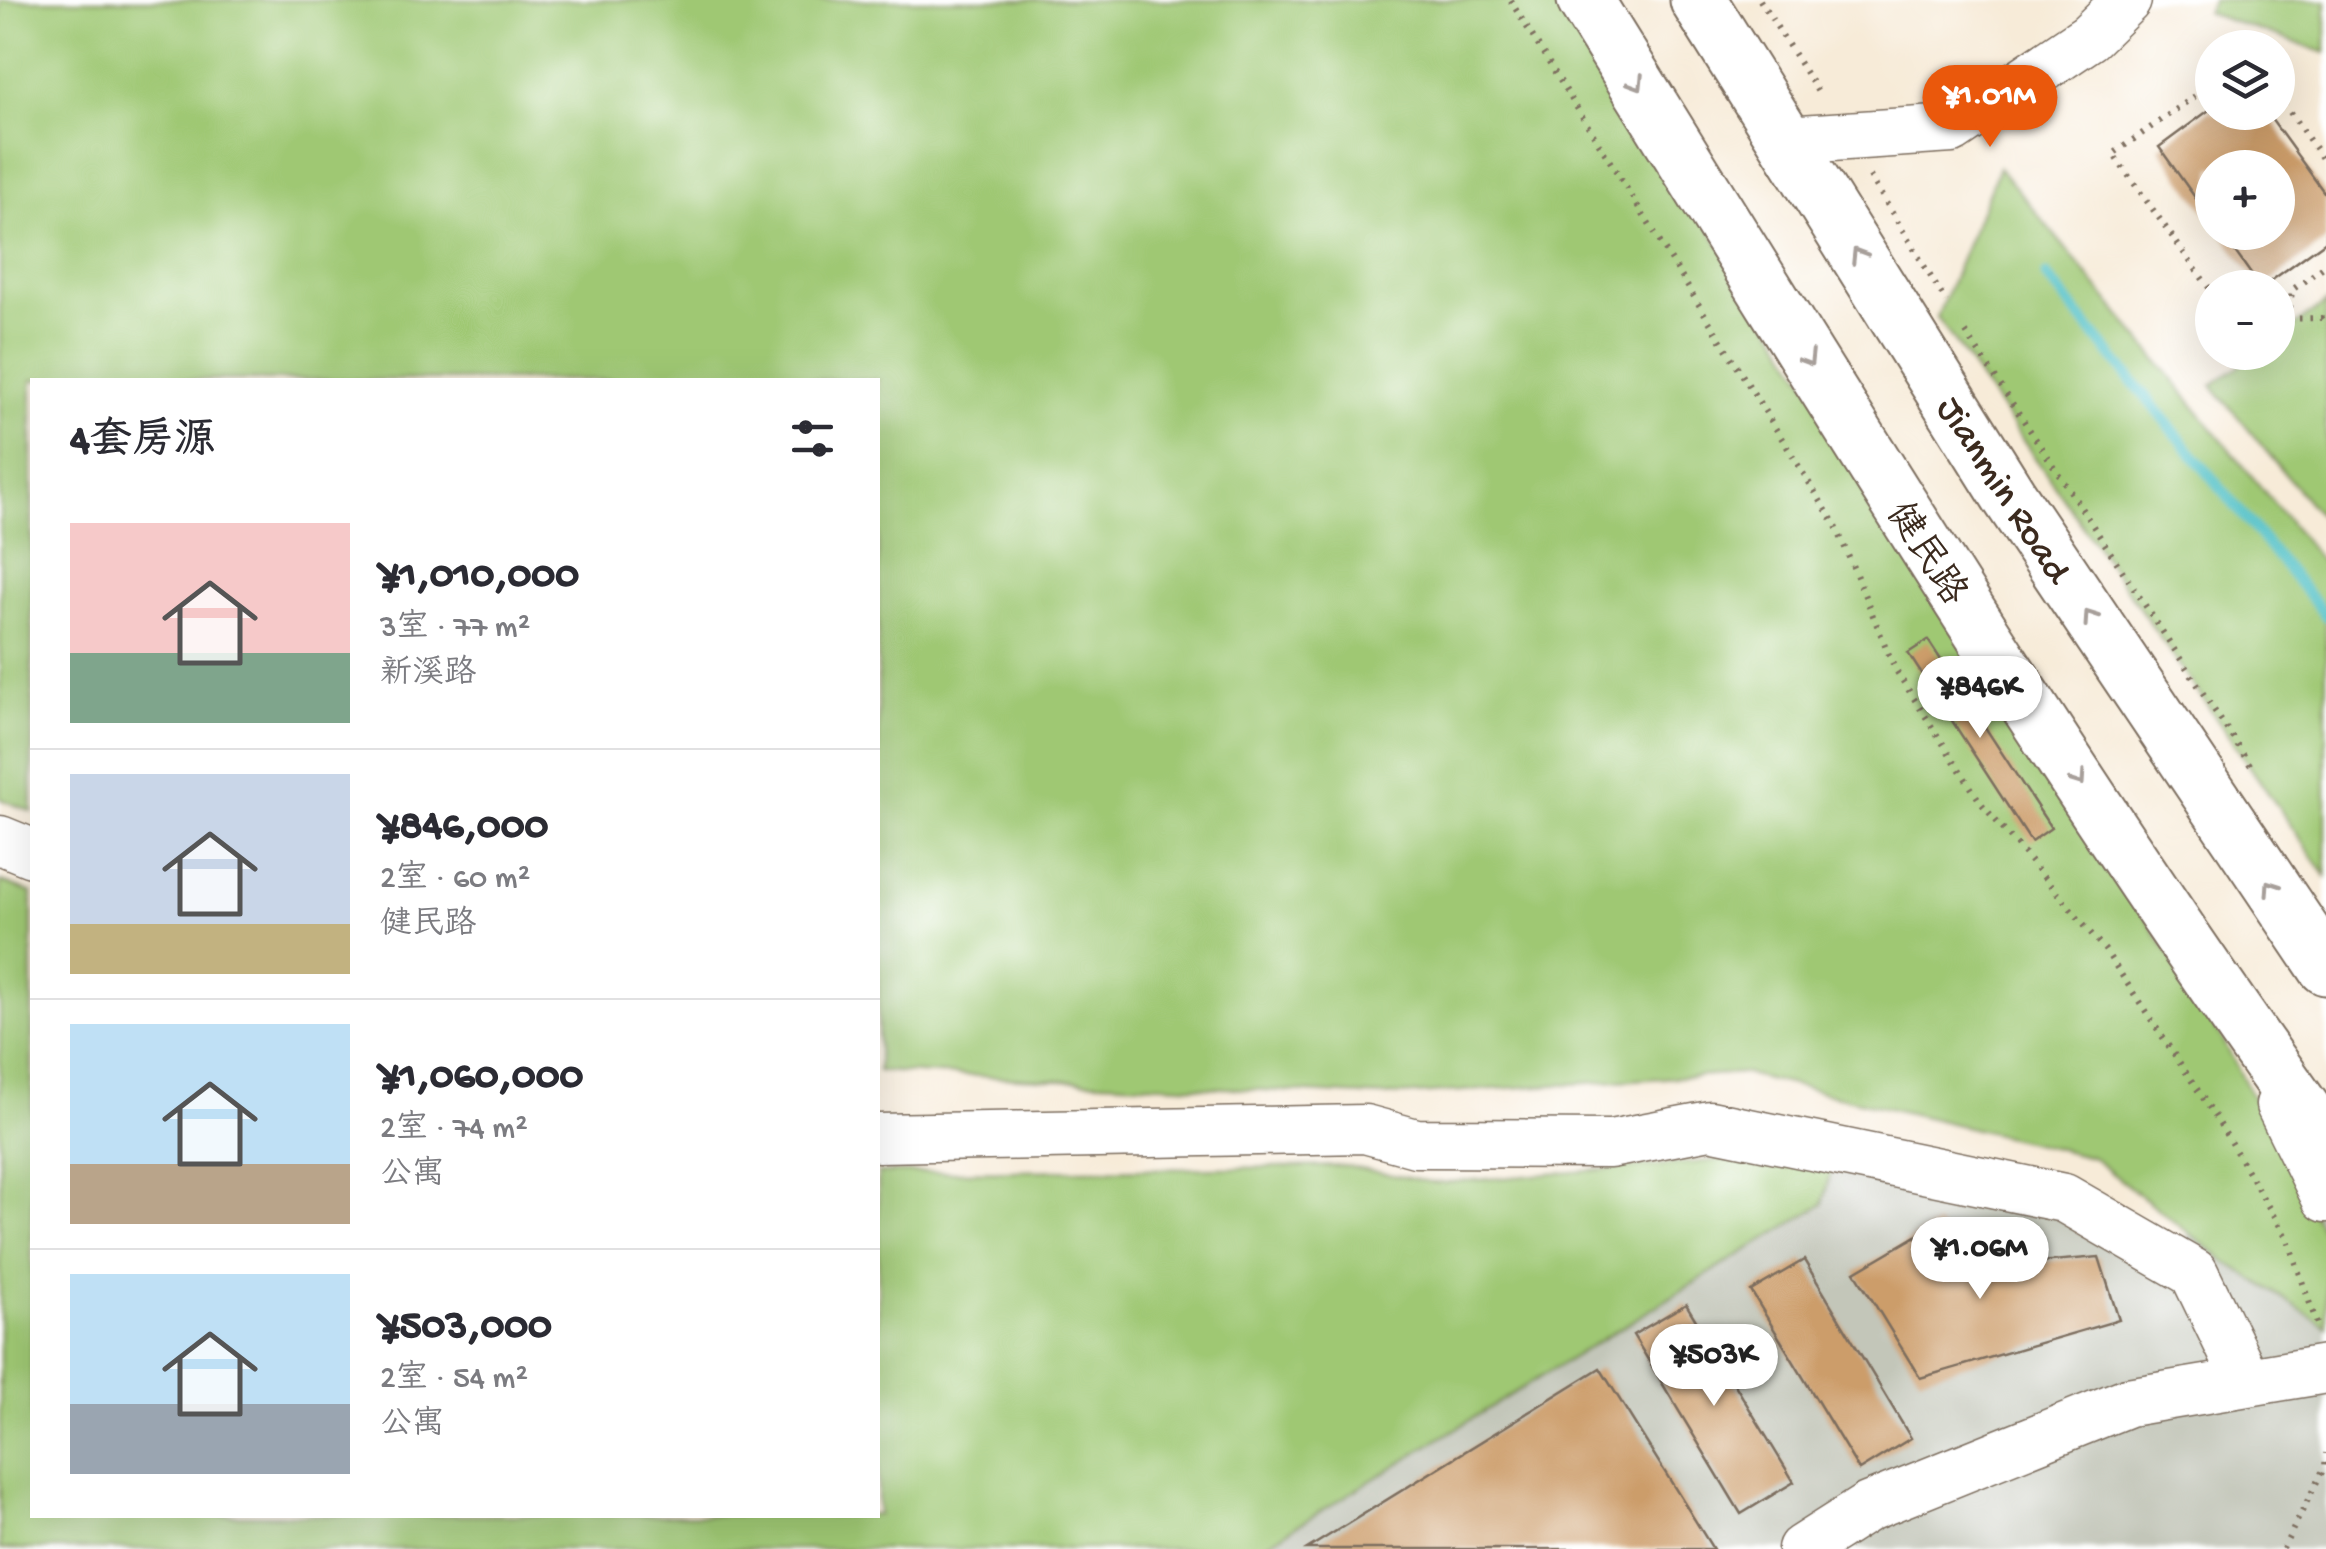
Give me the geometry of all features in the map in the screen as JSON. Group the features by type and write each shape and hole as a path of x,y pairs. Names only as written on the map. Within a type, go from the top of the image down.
{"main road":[{"name":"健民路","path":"1585,0 1931,557 2239,1021 2326,1142"},
{"name":"Jianmin Road","path":"1698,0 2010,496 2326,967"}],"street":[{"path":"1786,140 1952,129 2089,38 2126,0"},
{"path":"0,840 30,852"},
{"path":"2239,1021 2326,1198"},
{"path":"880,1138 1365,1129 1416,1143 1610,1144 1710,1125 2064,1198 2194,1272 2247,1382"},
{"path":"1802,1549 1868,1506 2128,1402 2247,1382 2324,1358"}],"path":[{"path":"1510,0 1836,526 1895,669 1981,803 2105,950 2215,1116 2288,1240 2312,1299 2324,1358"},
{"path":"1760,0 1948,305"},
{"path":"2195,96 2113,154 2196,270"},
{"path":"2295,119 2326,164"},
{"path":"2295,288 2326,265"},
{"path":"2295,318 2321,318 2326,324"},
{"path":"1959,322 2261,781"},
{"path":"2282,1549 2325,1466 2326,1453"}],"shaded area":[{"path":"1836,1152 2168,1245 2313,1172 2326,1199 2326,1549 1259,1549 1823,1204"}],"green space":[{"path":"0,0 1565,0 2221,1036 2326,1238 2326,1326 2225,1261 2091,1157 1742,1073 1384,1096 880,1071 880,378 30,378 30,811 0,799"},
{"path":"2212,0 2326,0 2326,53 2295,43 2295,30 2258,30 2207,13"},
{"path":"1999,167 2326,567 2326,876 1937,317"},
{"path":"2326,303 2326,524 2212,385 2233,370 2295,370 2295,326"},
{"path":"0,881 30,892 30,1518 880,1518 880,1173 1345,1166 1436,1183 1836,1151 1823,1204 1259,1549 0,1549"}],"building":[{"path":"2195,121 2195,130 2279,130 2293,150 2195,150 2195,197 2159,147"},
{"path":"2295,152 2326,195 2326,241 2286,270 2248,270 2234,250 2295,250"},
{"path":"1928,640 2051,828 2031,842 1908,653"},
{"path":"1937,1224 1967,1268 2099,1257 2119,1320 1920,1378 1855,1272"},
{"path":"1804,1260 1911,1438 1859,1470 1751,1291"},
{"path":"1686,1304 1794,1482 1741,1514 1633,1335"},
{"path":"1600,1368 1713,1549 1307,1549"}],"waterway":[{"path":"2046,276 2326,616"}]}
